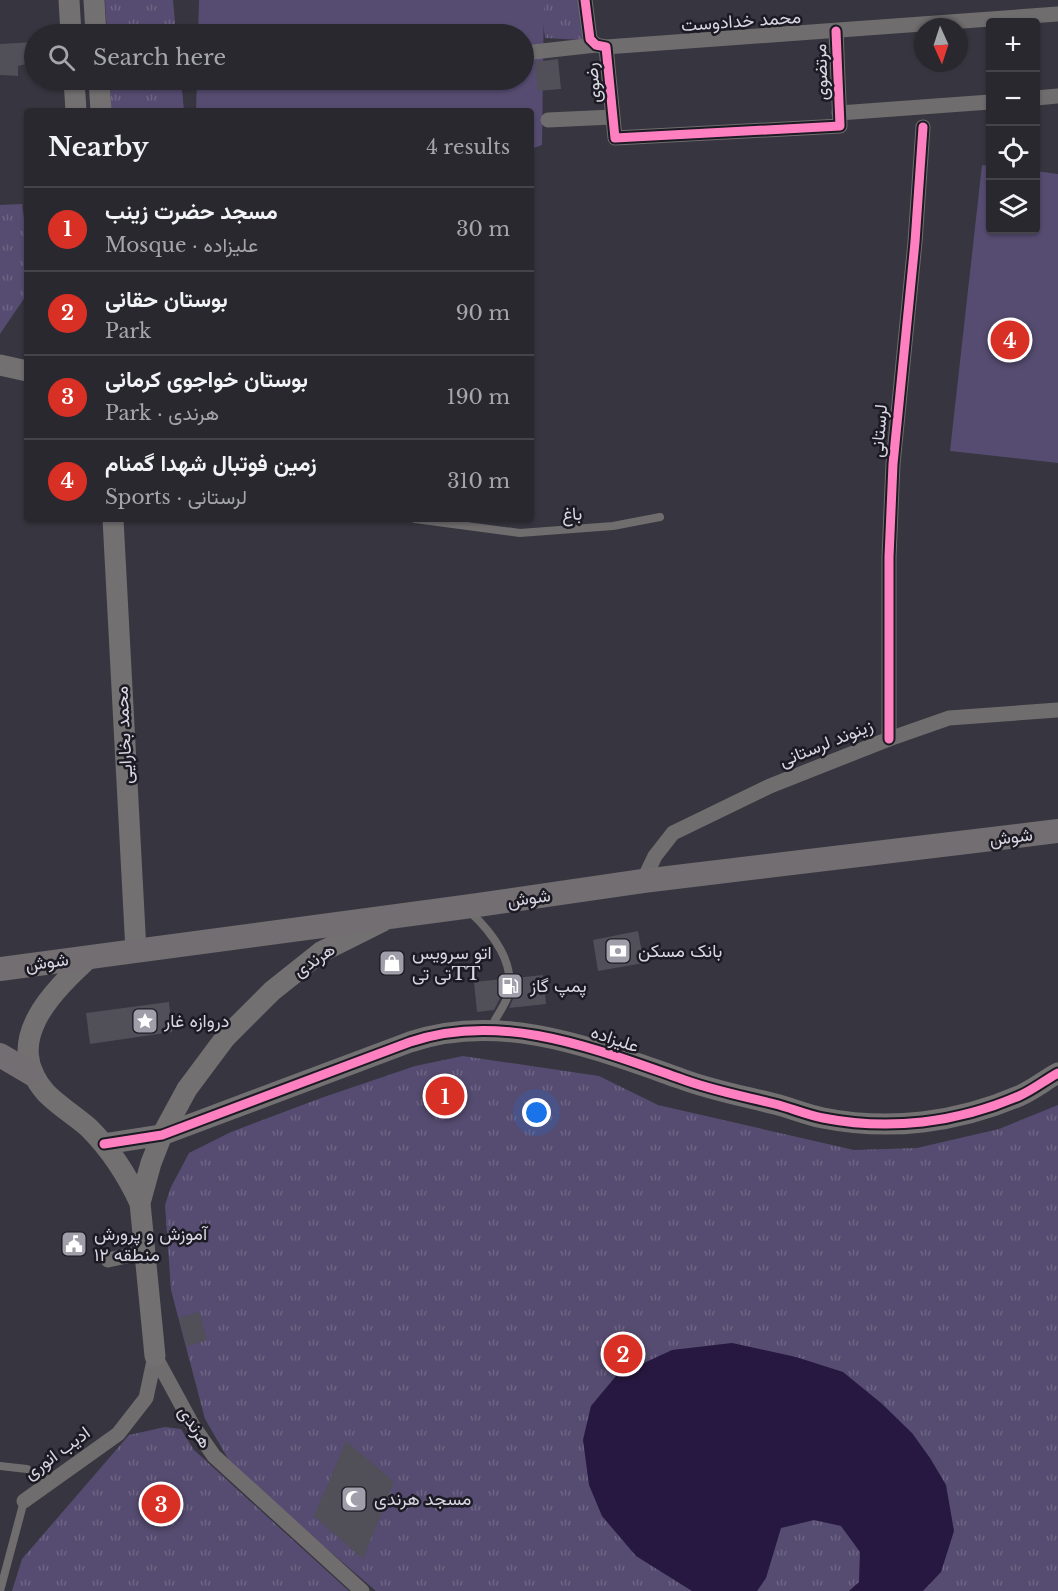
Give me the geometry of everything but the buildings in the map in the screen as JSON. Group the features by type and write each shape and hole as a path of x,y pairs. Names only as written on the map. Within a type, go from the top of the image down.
{"main road":[{"name":"شوش","path":"0,969 643,881 1058,831"},
{"path":"0,1055 32,1074"}],"street":[{"path":"69,0 70,24"},
{"path":"94,0 95,24"},
{"name":"رضوی","path":"585,0 590,39 601,46 615,138 840,126 839,113"},
{"name":"محمد خدادوست","path":"534,52 1058,14"},
{"name":"مرتضوی","path":"836,31 839,113"},
{"path":"75,90 76,108"},
{"path":"100,90 101,108"},
{"path":"1040,98 1058,96"},
{"path":"839,113 986,102"},
{"name":"رضوی","path":"548,120 612,117"},
{"name":"لرستانی","path":"889,739 889,557 892,464 915,242 922,127"},
{"path":"0,364 24,370"},
{"name":"محمد بخارایی","path":"113,522 136,951"},
{"name":"زینوند لرستانی","path":"643,881 655,856 673,833 770,786 949,718 1058,710"},
{"name":"هرندی","path":"140,1203 151,1163 162,1135 187,1089 225,1038 272,991 321,952 394,916"},
{"path":"32,1074 28,1058 28,1038 43,1003 91,956"},
{"name":"علیزاده","path":"104,1144 162,1135 420,1038 466,1030 524,1033 576,1043 704,1088 793,1109 820,1118 849,1123 904,1125 951,1118 982,1110 1021,1095 1058,1073"},
{"name":"هرندی","path":"32,1074 46,1093 88,1127 104,1144 125,1173 140,1203 155,1356 193,1426 214,1456 362,1591"},
{"path":"108,1260 145,1252"},
{"name":"ادیب انوری","path":"24,1501 118,1434 146,1398 155,1356"}],"lane":[{"name":"باغ","path":"439,522 520,532 613,526 660,517"},
{"path":"464,907 482,923 500,948 508,966 507,998 495,1020"},
{"path":"0,1466 27,1469"},
{"name":"ادیب انوری","path":"0,1591 24,1501"}],"green space":[{"path":"105,0 173,0 175,24 106,24"},
{"path":"199,0 544,0 542,145 534,148 534,108 196,108 197,90 534,90 534,24 198,24"},
{"path":"540,0 578,0 583,40 545,38"},
{"path":"110,90 182,90 184,108 111,108"},
{"path":"982,165 986,166 986,234 1040,234 1040,172 1058,174 1058,463 950,451"},
{"path":"22,204 24,298 0,334 0,205"},
{"path":"463,1056 599,1076 658,1105 854,1150 917,1148 999,1129 1058,1105 1058,1591 376,1591 234,1469 205,1419 171,1290 165,1205 171,1187 189,1153 231,1132 321,1098 415,1066"},
{"path":"165,1427 181,1429 194,1450 349,1591 12,1591 22,1559 129,1435"}],"shaded area":[{"path":"732,1343 796,1357 843,1372 881,1403 912,1433 946,1485 954,1531 941,1572 923,1591 849,1591 859,1582 860,1552 841,1526 814,1520 781,1528 766,1578 757,1591 692,1591 636,1556 602,1516 589,1485 583,1440 591,1406 616,1376 672,1350"}],"cycle path":[{"path":"585,0 590,39 596,45 606,47 615,138 840,126 836,31"},
{"path":"889,739 889,557 893,464 915,242 923,127"},
{"path":"104,1144 162,1135 410,1042 444,1033 478,1030 512,1032 580,1045 703,1086 823,1118 873,1124 922,1122 972,1113 1019,1096 1058,1073"}],"place":[{"name":"زمین فوتبال شهدا گمنام","path":"1010,340"},
{"name":"بانک مسکن","path":"618,951"},
{"name":"اتو سرویس تی تیTT","path":"392,963"},
{"name":"پمپ گاز","path":"510,986"},
{"name":"دروازه غار","path":"145,1021"},
{"name":"مسجد حضرت زینب","path":"445,1096"},
{"name":"آموزش و پرورش منطقه ۱۲","path":"74,1244"},
{"name":"بوستان حقانی","path":"623,1354"},
{"name":"مسجد هرندی","path":"354,1499"},
{"name":"بوستان خواجوی کرمانی","path":"161,1504"}]}
